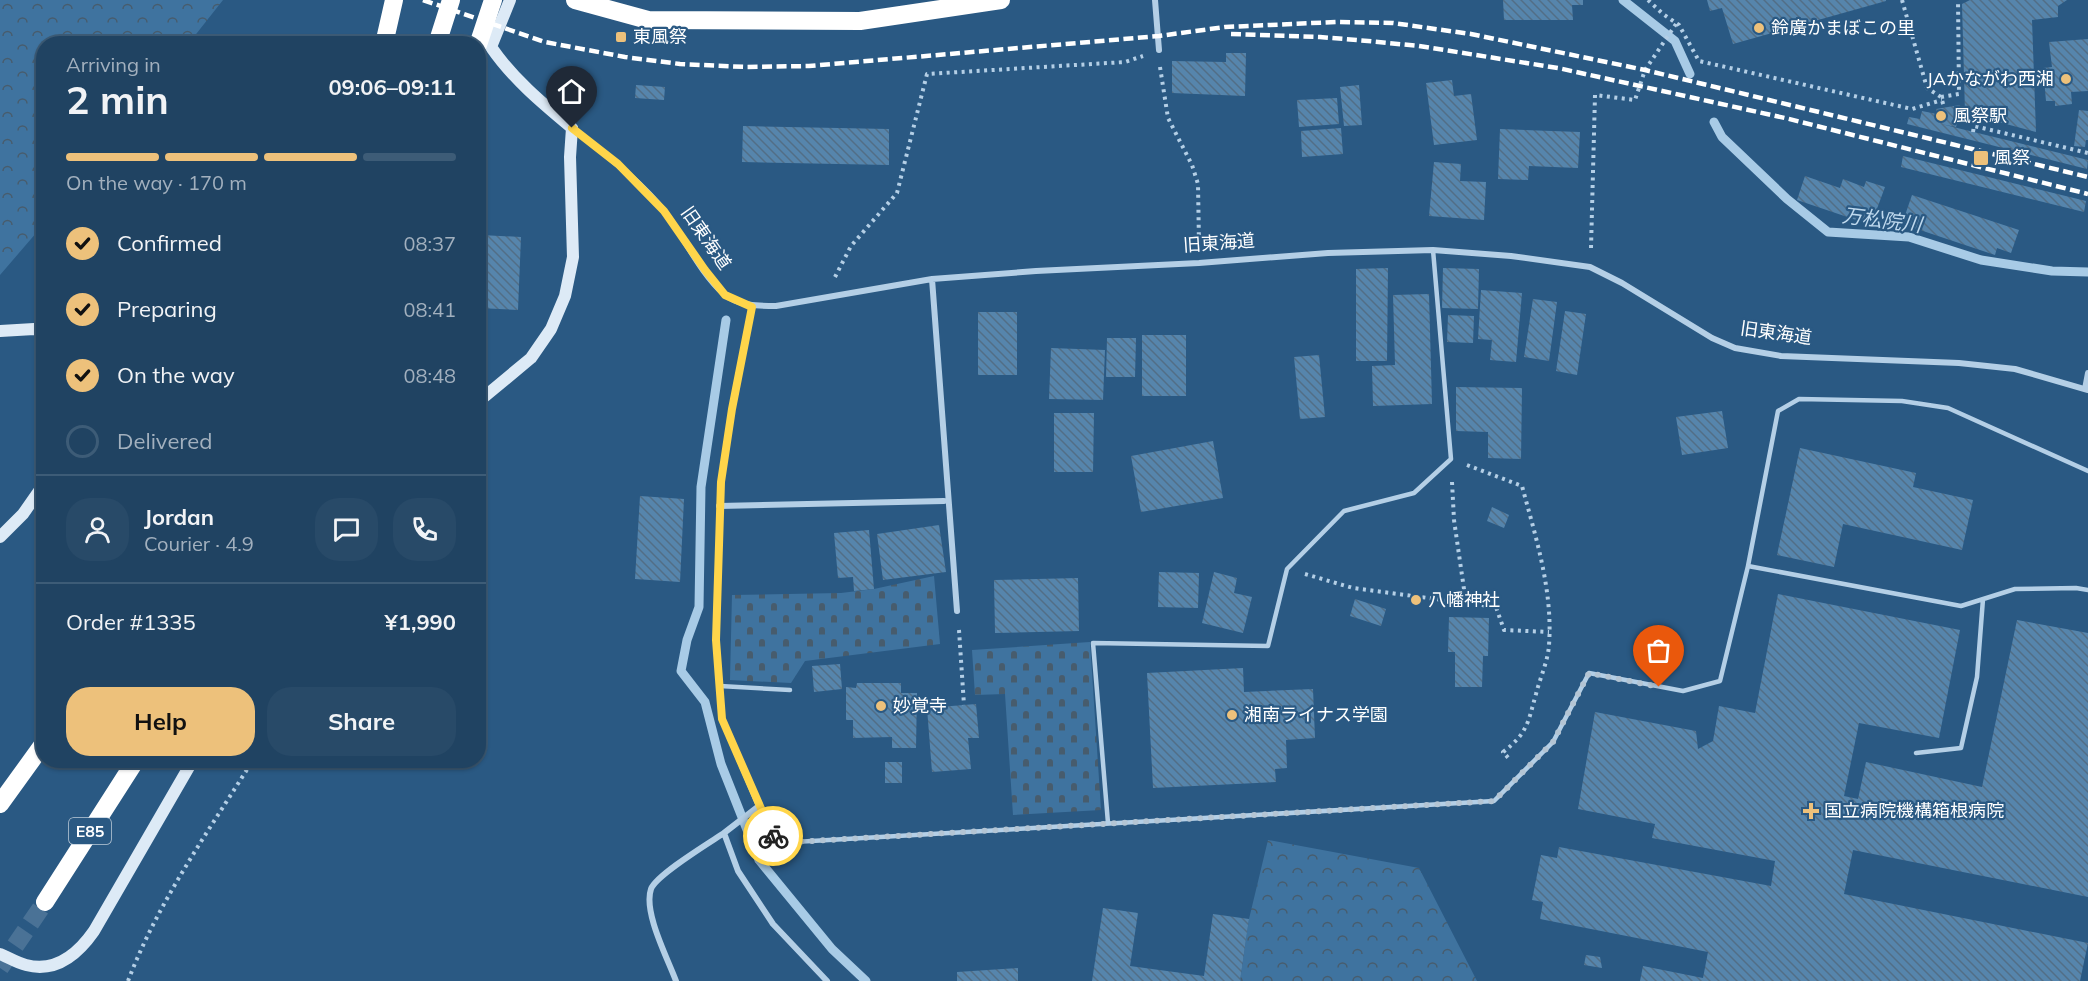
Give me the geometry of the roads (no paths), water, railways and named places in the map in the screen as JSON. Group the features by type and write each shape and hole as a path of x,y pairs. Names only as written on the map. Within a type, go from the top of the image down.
{"highway":[{"path":"386,36 394,0"},
{"path":"440,36 451,0"},
{"path":"481,36 493,0"},
{"path":"575,0 648,20 848,21 1001,0"},
{"path":"0,804 36,754"},
{"name":"E85","path":"45,902 131,768"}],"street":[{"name":"旧東海道","path":"510,0 491,47 506,69 572,128 618,164 664,211 725,295 752,307 776,306 932,279 1328,253 1433,250 1511,256 1590,267 1622,282 1712,338 1735,348 1781,356 1959,363 2015,369 2086,389"},
{"path":"1155,0 1159,50"},
{"path":"486,395 531,358 551,329 565,296 573,257 570,156 572,128"},
{"path":"932,279 957,611"},
{"path":"676,981 655,925 649,902 651,888 660,877 758,806 722,719 716,640 719,506 732,409 752,307"},
{"path":"0,331 36,329"},
{"path":"2086,389 2088,373"},
{"path":"0,537 36,495"},
{"path":"719,506 944,501"},
{"path":"0,954 25,965 44,968 60,964 81,950 94,932 188,768"},
{"path":"725,832 738,871 773,924 827,981"}],"lane":[{"path":"1108,823 1093,643 1268,646 1287,569 1344,511 1414,493 1451,459 1433,250"},
{"path":"758,806 777,843 1494,801 1553,742 1589,673 1683,691 1720,681 1748,566 1778,411 1799,399 1902,401 1948,408 2088,471"},
{"path":"1748,566 1961,606 2014,589 2076,588 2088,590"},
{"path":"1916,753 1961,748 1977,677 1983,599"},
{"path":"720,686 790,690"}],"waterway":[{"path":"1623,0 1675,41 1690,74"},
{"name":"万松院川","path":"1714,122 1722,137 1787,199 1828,232 1909,237 1981,260 2052,271 2088,272"},
{"path":"726,320 701,487 699,607 687,640 681,671 705,702 721,764 759,860 832,949 866,981"}],"tunnel":[{"path":"0,968 45,902"}],"railway":[{"path":"423,0 545,42 625,57 680,64 746,67 809,66 1159,36 1225,27 1336,22 1393,23 1471,34 1645,70 2088,177"},
{"path":"1231,34 1320,37 1419,46 1558,68 1785,118 2088,194"}],"place":[{"name":"鈴廣かまぼこの里","path":"1759,28"},
{"name":"東風祭","path":"621,37"},
{"name":"JAかながわ西湘","path":"2066,79"},
{"name":"風祭駅","path":"1941,116"},
{"name":"風祭","path":"1981,158"},
{"name":"八幡神社","path":"1416,600"},
{"name":"妙覚寺","path":"881,706"},
{"name":"湘南ライナス学園","path":"1232,715"},
{"name":"国立病院機構箱根病院","path":"1811,811"}]}
